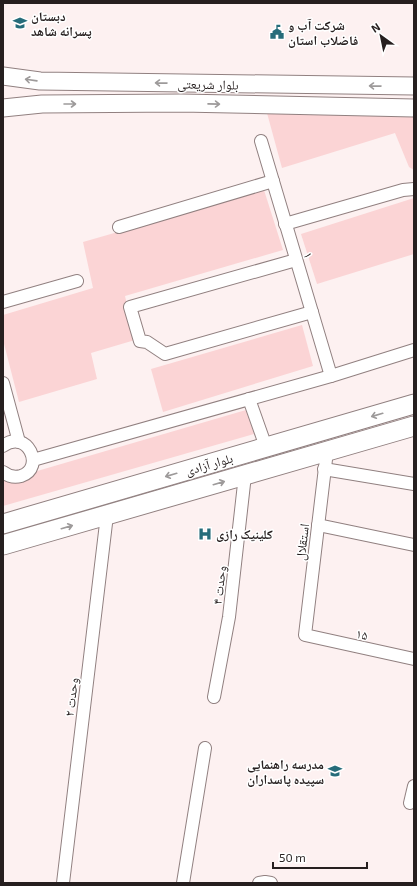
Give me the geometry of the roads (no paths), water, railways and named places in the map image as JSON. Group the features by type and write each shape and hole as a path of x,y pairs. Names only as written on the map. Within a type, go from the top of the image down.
{"main road":[{"name":"بلوار شریعتی","path":"3,76 40,81 414,86"},
{"name":"بلوار شریعتی","path":"3,108 42,104 181,103 414,108"},
{"name":"بلوار آزادی","path":"3,524 414,404"},
{"name":"بلوار آزادی","path":"3,545 245,475 326,460 414,426"},
{"path":"36,514 42,534"}],"street":[{"name":"۱","path":"261,141 331,376"},
{"path":"119,227 273,181"},
{"path":"286,224 403,190 414,189"},
{"path":"296,260 130,307 140,341 147,342 165,354 312,312"},
{"path":"3,302 77,281"},
{"path":"33,460 331,376 414,350"},
{"path":"3,383 19,442 29,449 33,460 29,470 20,476 9,476 3,472"},
{"path":"249,399 266,447"},
{"path":"3,446 9,443 19,442"},
{"path":"326,460 414,484"},
{"name":"استقلال","path":"305,635 326,460"},
{"name":"وحدت ۴","path":"214,697 229,617 245,475"},
{"name":"وحدت ۲","path":"63,883 107,515"},
{"path":"318,525 414,545"},
{"name":"۱۵","path":"305,635 414,659"},
{"path":"184,883 205,748"},
{"path":"410,803 414,786"},
{"path":"259,883 271,883"}],"place":[{"name":"دبستان پسرانه شاهد","path":"20,23"},
{"name":"شرکت آب و فاضلاب استان","path":"277,32"},
{"name":"کلینیک رازی","path":"205,534"},
{"name":"مدرسه راهنمایی سپیده پاسداران","path":"335,771"}]}
